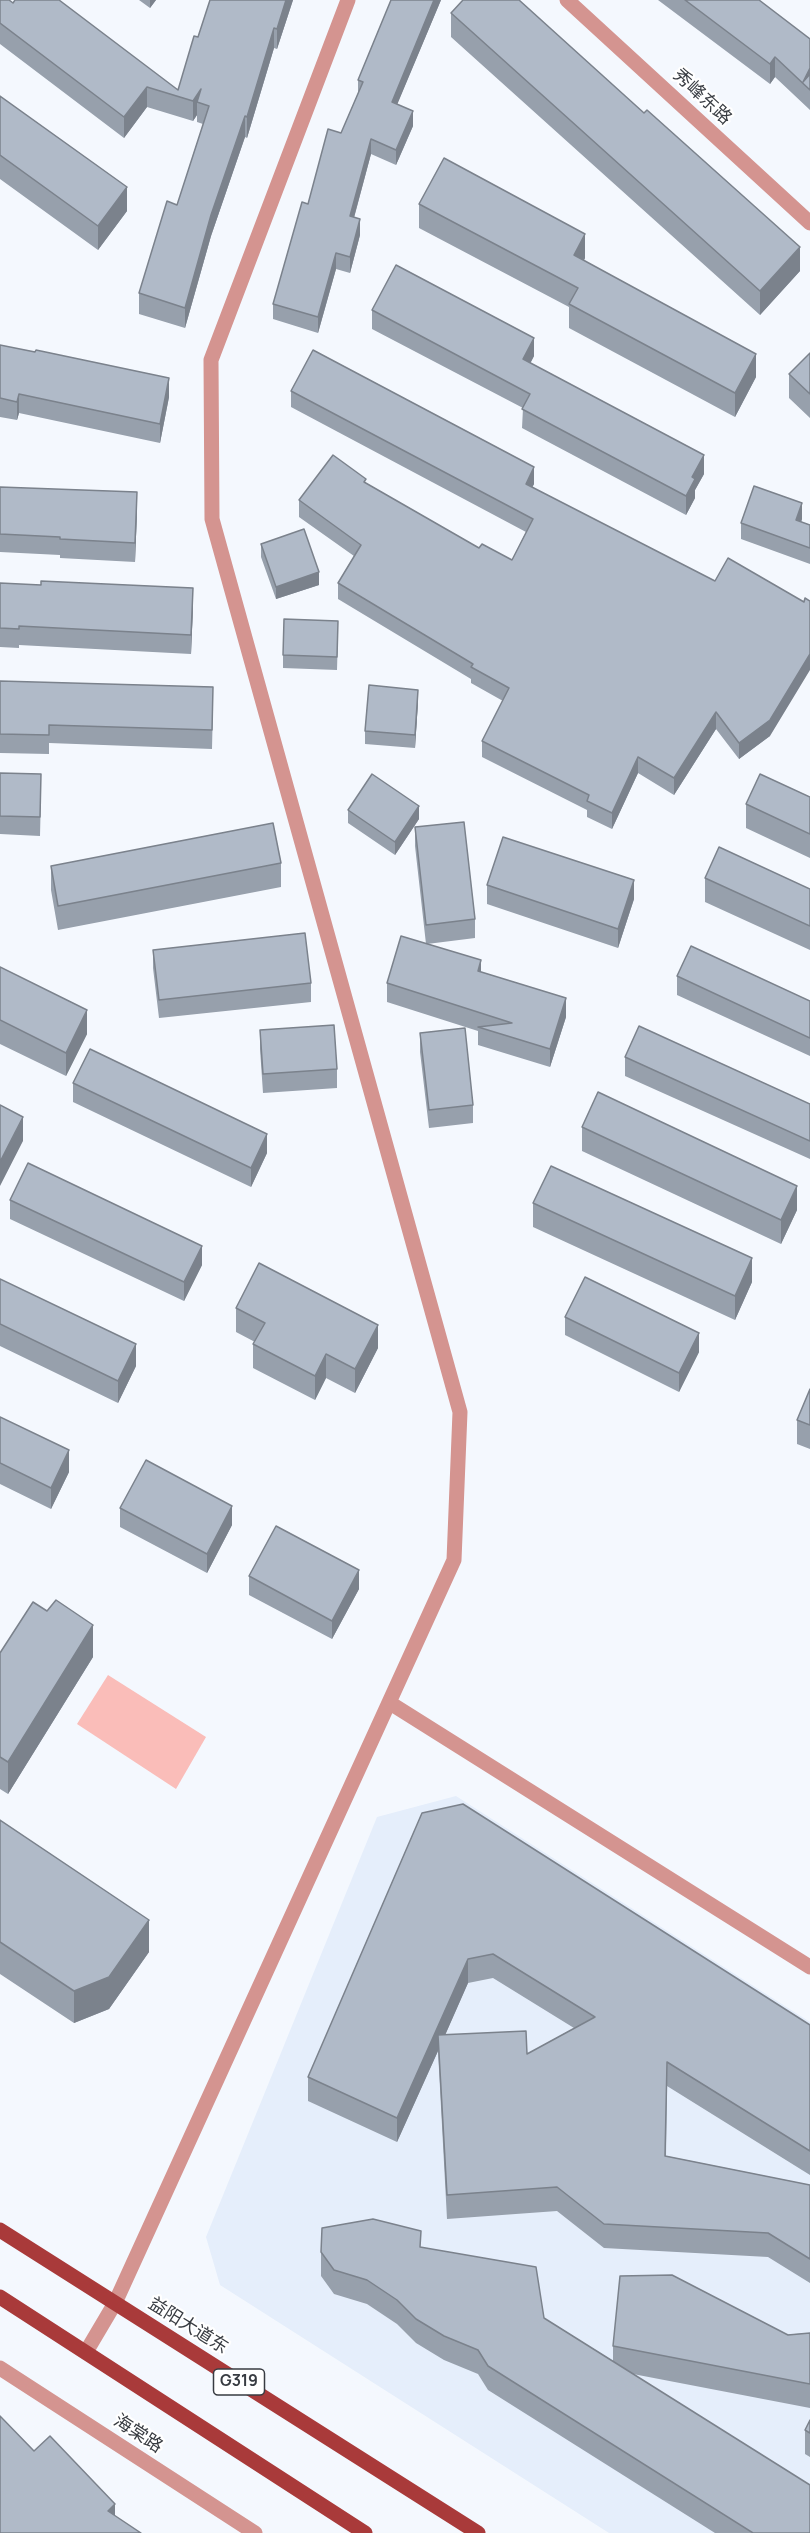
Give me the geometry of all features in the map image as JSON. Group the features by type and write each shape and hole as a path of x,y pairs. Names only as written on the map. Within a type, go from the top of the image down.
{"main road":[{"name":"益阳大道东","path":"0,2230 478,2533"},
{"path":"0,2297 365,2533"}],"street":[{"path":"86,2352 115,2303 454,1560 460,1412 212,519 211,360 348,0"},
{"name":"秀峰东路","path":"567,0 810,223"},
{"path":"390,1703 810,1967"},
{"name":"海棠路","path":"0,2368 255,2533"}],"shaded area":[{"path":"108,1675 206,1737 176,1789 77,1724"},
{"path":"456,1796 810,2022 810,2533 609,2533 220,2285 206,2237 377,1817"}],"building":[{"path":"0,0 9,0 13,3 15,0 59,0 178,90 194,36 198,37 210,0 286,0 277,29 274,28 247,117 245,116 211,215 185,308 139,293 167,201 177,205 209,106 197,102 201,89 193,101 147,87 124,117 0,23"},
{"path":"391,0 434,0 392,102 413,111 396,150 371,139 350,216 360,219 350,257 336,253 318,317 273,304 302,202 308,204 328,129 341,133 363,82 358,80"},
{"path":"463,0 519,0 644,113 647,110 800,247 760,291 451,13"},
{"path":"685,0 759,0 810,39 810,68 803,82 810,74 810,90 775,57 770,64"},
{"path":"0,96 127,187 98,226 0,155"},
{"path":"444,158 585,234 574,255 756,354 735,393 569,304 578,288 419,204"},
{"path":"396,265 534,338 523,359 704,455 692,477 695,479 686,496 522,409 530,394 372,310"},
{"path":"0,345 35,352 36,350 169,378 160,424 19,394 17,402 0,398"},
{"path":"313,350 534,467 526,484 715,581 728,558 804,602 805,598 810,601 810,654 770,720 739,743 716,712 674,778 638,757 612,813 587,801 589,795 482,741 509,688 471,667 473,664 338,583 361,545 299,500 333,455 366,479 364,482 479,548 482,544 512,560 533,519 291,391"},
{"path":"810,353 810,394 789,374"},
{"path":"754,486 802,503 796,520 810,525 810,548 741,523"},
{"path":"0,487 137,492 135,543 0,534"},
{"path":"304,529 319,572 276,587 261,544"},
{"path":"41,581 193,588 191,635 19,626 19,629 0,628 0,583 41,585"},
{"path":"284,619 338,621 337,657 283,655"},
{"path":"0,681 213,687 212,730 49,725 49,735 0,734"},
{"path":"369,685 418,690 415,735 365,731"},
{"path":"0,773 41,774 40,817 0,816"},
{"path":"372,774 419,806 395,842 348,810"},
{"path":"760,774 810,797 810,834 746,804"},
{"path":"464,822 475,919 426,925 415,827"},
{"path":"273,823 281,863 58,906 51,866"},
{"path":"503,837 634,880 618,929 487,885"},
{"path":"719,847 810,889 810,926 705,878"},
{"path":"305,933 311,983 159,1000 153,950"},
{"path":"401,936 481,960 478,971 566,998 550,1049 478,1027 512,1023 387,983"},
{"path":"691,946 810,1001 810,1038 677,976"},
{"path":"0,967 87,1010 66,1053 0,1020"},
{"path":"334,1025 337,1069 263,1074 260,1030"},
{"path":"639,1026 810,1104 810,1141 625,1057"},
{"path":"465,1028 473,1105 429,1110 420,1033"},
{"path":"90,1049 267,1134 251,1168 73,1083"},
{"path":"598,1092 797,1186 781,1220 582,1127"},
{"path":"0,1105 23,1117 0,1162"},
{"path":"28,1163 202,1246 184,1282 10,1200"},
{"path":"551,1166 752,1258 735,1296 533,1203"},
{"path":"259,1263 378,1325 355,1369 326,1354 315,1376 253,1344 265,1323 236,1308"},
{"path":"585,1277 699,1333 679,1373 565,1317"},
{"path":"0,1279 136,1344 118,1381 0,1324"},
{"path":"810,1389 810,1425 797,1420"},
{"path":"0,1417 69,1450 51,1488 0,1463"},
{"path":"146,1460 232,1506 207,1554 120,1508"},
{"path":"276,1526 359,1570 332,1621 249,1576"},
{"path":"56,1600 93,1625 8,1762 0,1757 0,1653 33,1602 47,1611"},
{"path":"463,1804 810,2025 810,2151 667,2062 665,2156 810,2185 810,2259 768,2233 604,2224 557,2187 447,2195 438,2035 526,2031 527,2054 595,2017 493,1954 468,1959 397,2118 308,2077 422,1813"},
{"path":"0,1820 149,1920 109,1977 74,1991 0,1942"},
{"path":"373,2219 421,2231 420,2247 536,2267 544,2318 810,2485 810,2533 753,2533 488,2366 478,2350 444,2336 416,2319 397,2300 367,2280 334,2270 321,2252 322,2228"},
{"path":"672,2275 788,2335 810,2333 810,2384 613,2346 620,2276"},
{"path":"0,2416 34,2451 50,2436 115,2504 108,2511 141,2533 0,2533"},
{"path":"810,2420 810,2433 805,2430"}]}
